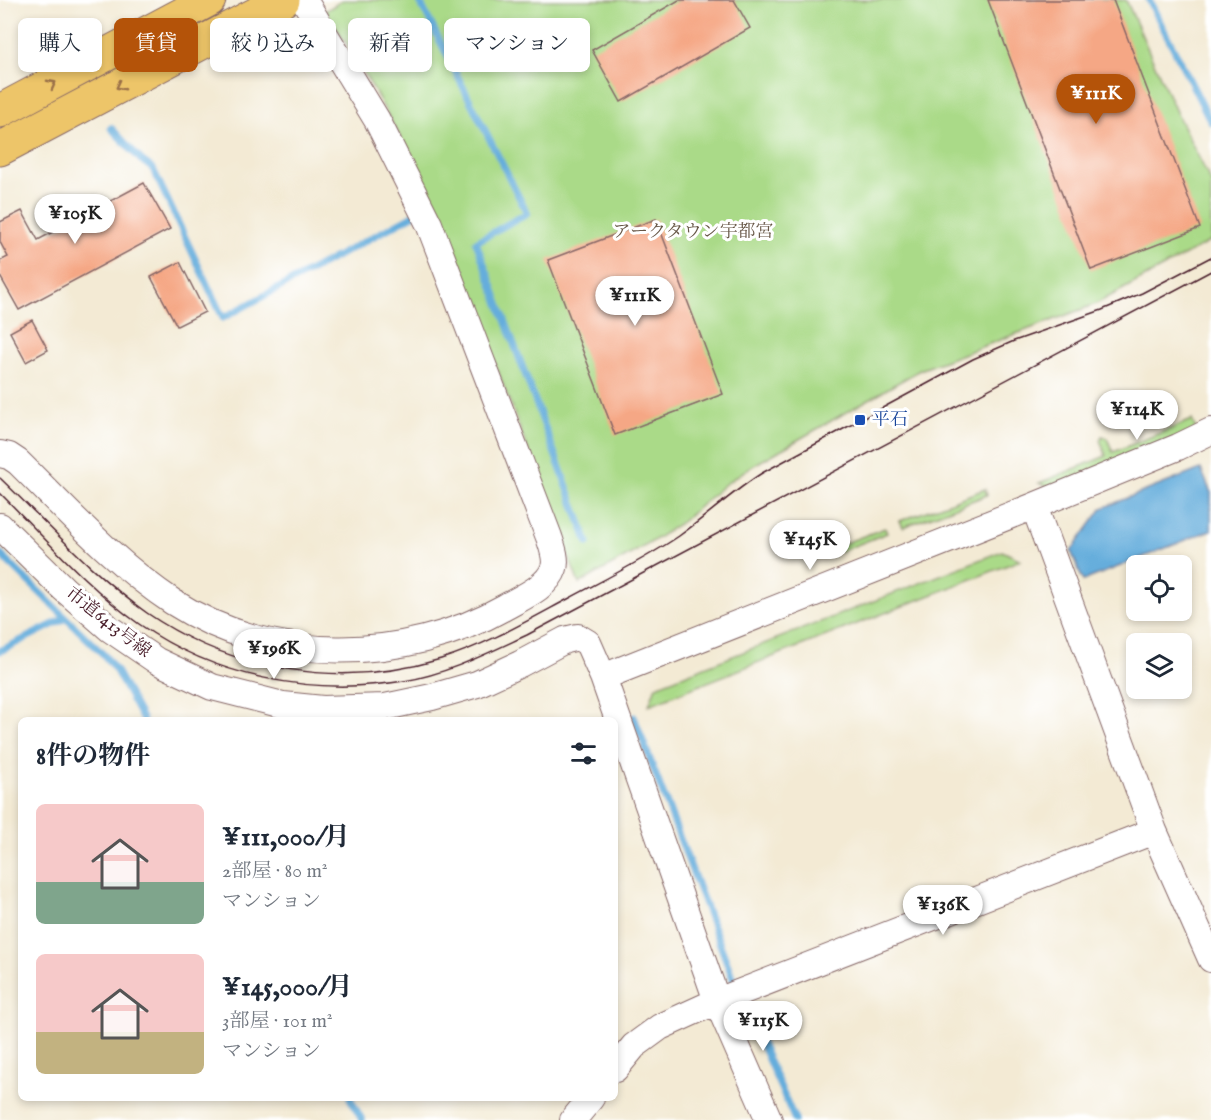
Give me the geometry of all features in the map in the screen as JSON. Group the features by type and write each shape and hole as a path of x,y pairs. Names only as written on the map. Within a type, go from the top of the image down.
{"main road":[{"path":"0,111 209,0"},
{"path":"0,149 283,0"}],"street":[{"path":"0,454 9,456 18,462 136,575 173,602 212,623 264,641 316,649 346,650 366,650 415,642 466,625 500,610 533,591 546,581 555,568 554,552 549,537 429,224 377,120 304,0"},
{"path":"616,717 603,677 1034,506 1178,447 1211,431"},
{"path":"1034,506 1154,831 1211,959"},
{"name":"市道6413号線","path":"0,526 64,589 110,629 157,661 212,687 283,705 323,709 385,707 432,697 477,684 565,640 578,637 588,643 603,677"},
{"path":"618,723 709,1005 769,1120"},
{"path":"618,1065 634,1046 660,1027 709,1005 1154,831"},
{"path":"573,1120 589,1101"}],"green space":[{"name":"アークタウン宇都宮","path":"343,0 1126,0 1177,114 1211,182 1211,241 1096,304 920,370 749,468 724,485 683,521 579,584 447,237 407,149 363,72 432,72 432,18 348,18 348,46 336,28 336,18 330,18 325,11"},
{"path":"1192,420 1197,431 1054,490 1039,483 1106,456 1100,440 1102,436 1107,438 1113,452"},
{"path":"985,489 987,495 903,527 900,521"},
{"path":"885,528 887,533 839,552 837,546"},
{"path":"1002,551 1021,560 649,705 656,686"}],"water":[{"path":"1201,469 1211,493 1211,530 1148,555 1126,555 1126,564 1083,581 1071,551 1102,508"}],"building":[{"path":"679,0 734,0 750,28 621,102 592,50"},
{"path":"988,0 1113,0 1200,228 1091,270"},
{"path":"144,183 170,229 19,310 0,276 0,261 8,257 0,242 0,222 22,211 38,240"},
{"path":"656,219 723,394 615,435 548,260"},
{"path":"180,262 205,312 177,326 151,277"},
{"path":"32,320 48,350 26,362 10,332"}],"waterway":[{"path":"419,0 527,213 476,242 588,543"},
{"path":"1149,0 1211,122"},
{"path":"111,128 141,160 153,169 223,318 417,213"},
{"path":"0,554 104,655 115,669 141,717"},
{"path":"0,651 66,618"},
{"path":"634,717 735,984"},
{"path":"747,1012 795,1120"},
{"path":"352,1101 362,1120"}],"tram line":[{"path":"0,478 108,582 147,613 180,633 215,649 251,661 289,669 327,673 365,673 403,668 441,659 490,640 624,569 679,536 762,473 973,359 1014,341 1102,310 1142,293 1211,257"},
{"path":"0,493 67,562 121,610 169,643 200,658 232,670 300,684 335,686 404,681 452,668 527,635 1211,271"}],"place":[{"name":"平石","path":"860,420"}]}
